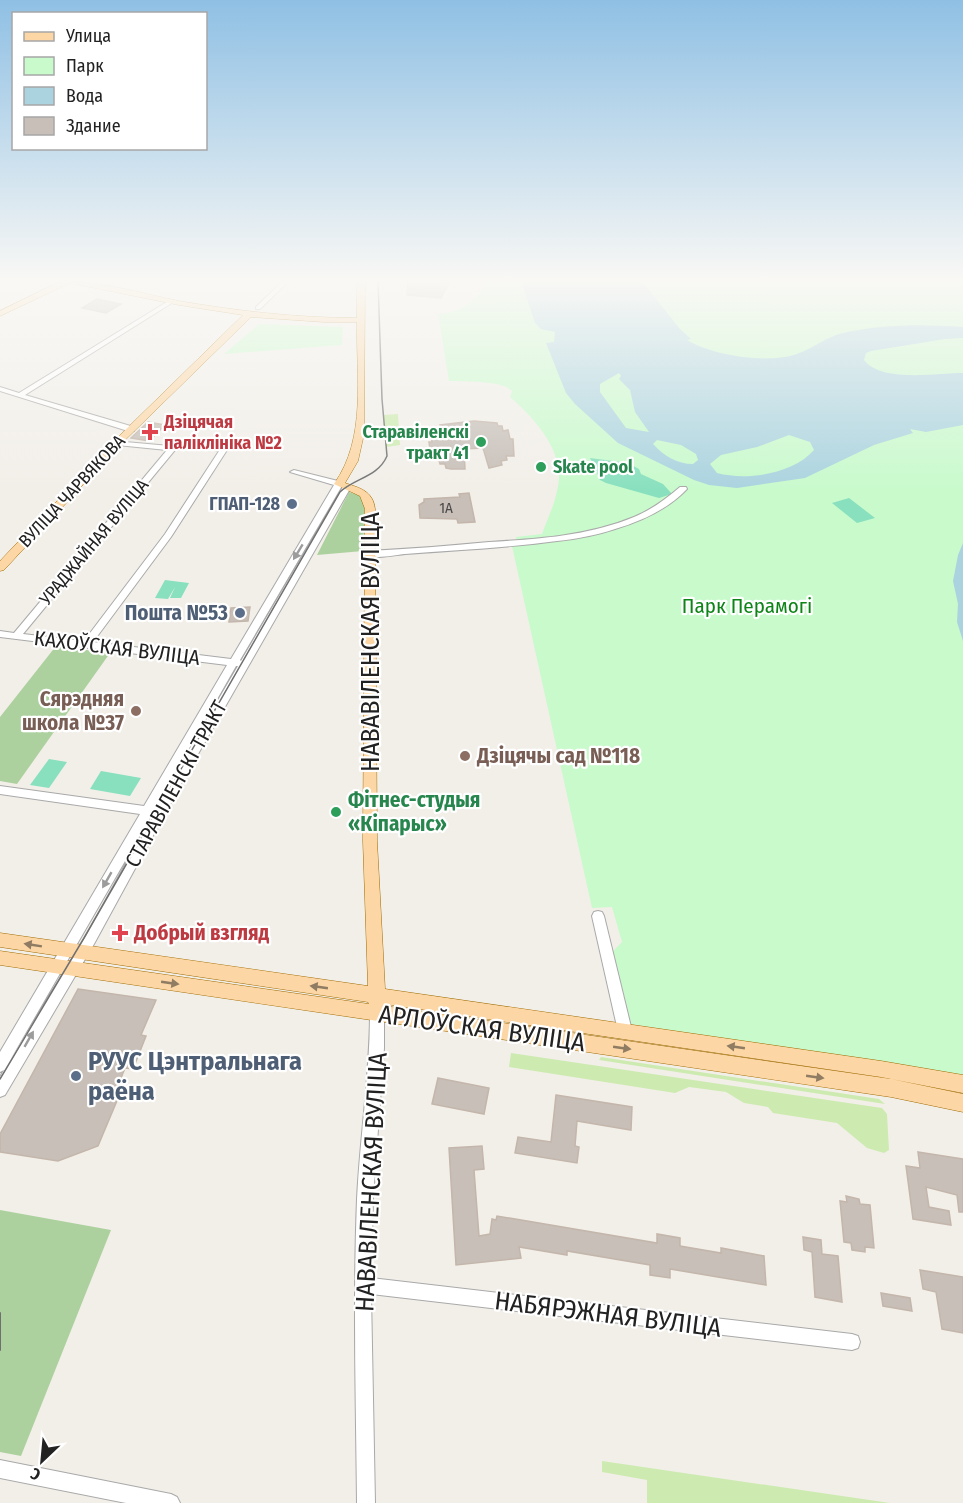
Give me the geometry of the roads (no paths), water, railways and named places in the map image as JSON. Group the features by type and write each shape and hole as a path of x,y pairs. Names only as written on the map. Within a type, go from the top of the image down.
{"main road":[{"name":"ВУЛІЦА ЧАРВЯКОВА","path":"0,568 117,443 211,351"},
{"name":"СТАРАВІЛЕНСКІ ТРАКТ","path":"344,483 352,463 362,421 361,351"},
{"name":"НАВАВІЛЕНСКАЯ ВУЛІЦА","path":"344,483 363,493 370,500 370,841 377,1005"},
{"name":"АРЛОЎСКАЯ ВУЛІЦА","path":"0,940 147,962 377,1005 891,1088 963,1103"},
{"name":"АРЛОЎСКАЯ ВУЛІЦА","path":"0,958 139,979 625,1031 881,1069 963,1084"},
{"path":"139,979 135,975 136,968 147,962"}],"street":[{"path":"20,394 90,351"},
{"path":"0,389 131,429"},
{"path":"86,645 168,535 222,453 220,448 209,445 184,445 173,448 117,443"},
{"name":"УРАДЖАЙНАЯ ВУЛІЦА","path":"16,636 173,448"},
{"path":"294,472 344,483"},
{"name":"СТАРАВІЛЕНСКІ ТРАКТ","path":"0,1090 4,1062 74,952 344,483"},
{"path":"369,554 517,542 599,532 668,504 683,489"},
{"name":"КАХОЎСКАЯ ВУЛІЦА","path":"0,634 239,663"},
{"path":"0,790 154,812"},
{"path":"598,916 625,1031"},
{"name":"НАВАВІЛЕНСКАЯ ВУЛІЦА","path":"366,1503 363,1285 365,1197 370,1108 377,1048 377,1005"},
{"name":"НАБЯРЭЖНАЯ ВУЛІЦА","path":"363,1285 852,1342"},
{"path":"0,1469 171,1503"}],"water":[{"path":"549,351 715,351 741,357 772,358 805,351 871,351 866,353 864,360 883,372 910,375 963,373 963,425 926,432 910,429 913,433 874,445 805,478 737,488 709,485 694,480 618,443 566,393","holes":["619,373 621,376 619,379 630,390 635,412 649,432 626,428 600,392 600,384","789,435 810,442 814,450 794,465 782,470 755,476 729,475 717,473 710,464 721,455 757,447","657,440 681,445 696,454 698,460 693,464 676,461 666,456 653,444"]},
{"path":"963,543 963,641 957,622 958,604 953,581"}],"tram line":[{"path":"0,1079 84,938 340,492 378,469 387,456 380,351"},
{"path":"0,1313 0,1350"}],"place":[{"name":"Дзіцячая паліклініка №2","path":"150,432"},
{"name":"Старавіленскі тракт 41","path":"481,442"},
{"name":"Skate pool","path":"541,467"},
{"name":"ГПАП-128","path":"292,504"},
{"name":"Пошта №53","path":"240,613"},
{"name":"Сярэдняя школа №37","path":"136,711"},
{"name":"Дзіцячы сад №118","path":"465,756"},
{"name":"Фітнес-студыя «Кіпарыс»","path":"336,812"},
{"name":"Добрый взгляд","path":"120,933"},
{"name":"РУУС Цэнтральнага раёна","path":"76,1076"}],"park label":[{"name":"Парк Перамогі","path":"747,606"}]}
